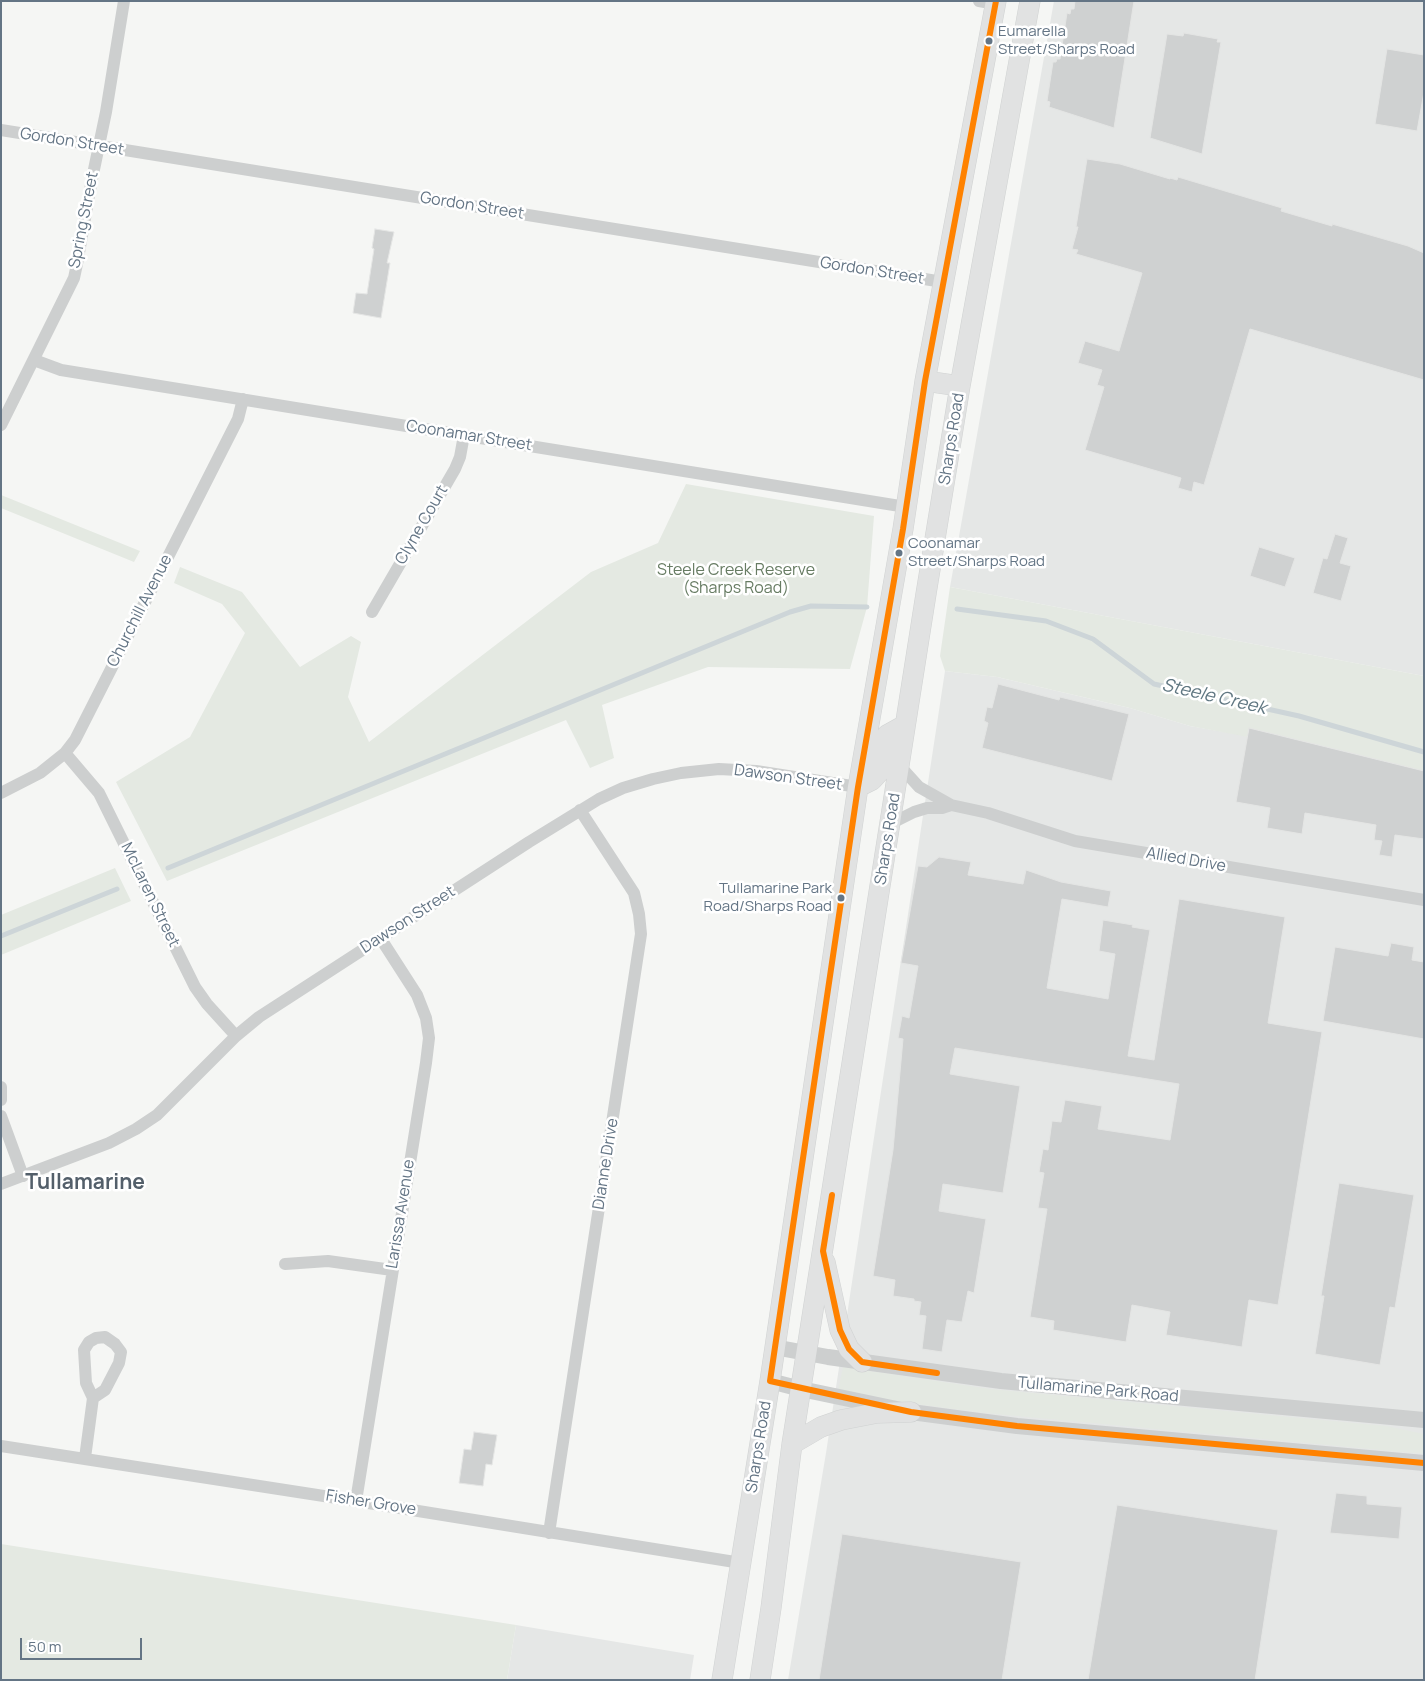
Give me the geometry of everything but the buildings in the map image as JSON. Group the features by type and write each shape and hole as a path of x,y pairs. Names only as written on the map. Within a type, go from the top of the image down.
{"main road":[{"name":"Sharps Road","path":"760,1680 792,1444 905,725 960,386 1030,1"},
{"name":"Sharps Road","path":"722,1680 770,1381 858,787 990,2"},
{"path":"925,381 960,386"},
{"path":"858,787 872,780 881,770 887,735 905,725"},
{"path":"823,1251 840,1330 848,1349 862,1362"},
{"path":"792,1444 821,1427 841,1420 877,1413 911,1412"}],"street":[{"name":"Spring Street","path":"1,425 74,278 124,1"},
{"name":"Gordon Street","path":"1,130 943,282"},
{"name":"Coonamar Street","path":"34,360 61,370 906,507"},
{"name":"Churchill Avenue","path":"1,793 40,773 65,753 75,740 238,419 242,399"},
{"name":"Clyne Court","path":"372,612 455,469 460,457 464,435"},
{"name":"McLaren Street","path":"65,753 99,793 195,987 207,1004 236,1036"},
{"name":"Allied Drive","path":"899,765 919,787 951,805 988,813 1076,841 1424,900"},
{"name":"Dawson Street","path":"1,1184 109,1143 136,1130 157,1114 236,1036 259,1017 580,810 624,788 681,773 719,769 756,771 858,787"},
{"name":"Allied Drive","path":"890,824 914,812 927,808 942,808 951,805"},
{"name":"Dianne Drive","path":"549,1532 641,934 640,914 634,893 580,810"},
{"name":"Larissa Avenue","path":"356,1501 429,1038 426,1018 417,995 381,938"},
{"path":"1,1087 1,1100"},
{"path":"1,1116 23,1176"},
{"path":"285,1264 328,1261 392,1270"},
{"name":"Tullamarine Park Road","path":"774,1347 862,1362 1010,1382 1424,1420"},
{"path":"770,1381 911,1412 1017,1426 1424,1463"},
{"path":"84,1458 93,1398"},
{"name":"Fisher Grove","path":"1,1446 356,1501 741,1564"}],"shaded area":[{"path":"1054,1 1424,1 1424,676 950,587"},
{"path":"945,671 997,677 1130,708 1190,726 1248,736 1249,728 1424,771 1424,1680 788,1680 826,1453"},
{"path":"516,1625 694,1655 690,1680 507,1680"}],"green space":[{"name":"Steele Creek Reserve (Sharps Road)","path":"686,484 874,516 867,607 850,669 708,667 602,705 614,758 590,768 566,720 167,881 116,782 190,737 245,633 222,604 174,583 180,567 242,592 300,667 351,636 361,642 348,697 369,742 591,572 658,543"},
{"path":"1,495 140,551 134,562 1,508"},
{"path":"950,587 1424,676 1424,771 1249,728 1248,737 1190,726 1130,708 997,677 945,671 940,656"},
{"path":"115,868 131,901 1,955 1,915"},
{"path":"843,1367 990,1389 1386,1426 1424,1434 1424,1454 985,1413 923,1405 838,1392"},
{"path":"1,1544 516,1625 507,1680 1,1680"}],"waterway":[{"path":"168,868 790,612 811,606 867,607"},
{"name":"Steele Creek","path":"957,609 1046,621 1093,639 1154,684 1299,716 1424,752"},
{"path":"1,936 117,889"}],"transit line":[{"path":"996,1 925,381 903,529 858,787 770,1381 911,1412 1017,1426 1424,1463"},
{"path":"832,1195 823,1251 840,1330 849,1349 862,1362 937,1373"}],"place":[{"name":"Eumarella Street/Sharps Road","path":"989,41"},
{"name":"Coonamar Street/Sharps Road","path":"899,553"},
{"name":"Tullamarine Park Road/Sharps Road","path":"841,898"}],"district":[{"name":"Tullamarine","path":"85,1183"}]}
